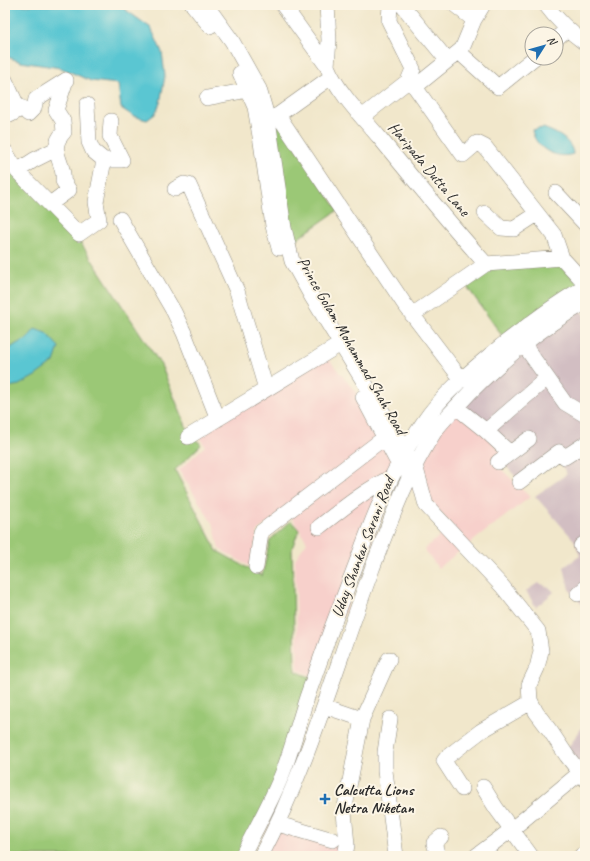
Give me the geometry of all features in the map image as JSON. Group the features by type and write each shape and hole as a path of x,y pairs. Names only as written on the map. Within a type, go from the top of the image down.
{"street":[{"name":"Prince Golam Mohammad Shah Road","path":"193,5 208,24 238,69 255,107 268,121 262,142 273,226 283,266 334,348 384,438 401,457 424,422 444,396 487,357 529,324 585,287"},
{"path":"206,5 232,41 259,88 268,121 284,228 292,261 312,297 358,371 401,457 408,481 426,505 502,586 538,631 541,651 529,685 531,702 536,712 552,732 567,756 583,775 476,856"},
{"name":"Haripada Dutta Lane","path":"284,5 329,72 362,117 429,199 486,264"},
{"path":"268,121 329,72 327,5"},
{"path":"390,5 389,21 413,69 412,84 463,155 477,143 484,147 554,235 562,258 585,283"},
{"path":"402,5 453,56 498,87 524,66"},
{"path":"455,5 474,20"},
{"path":"362,117 462,50 474,20 483,5"},
{"path":"546,5 567,29 585,43"},
{"path":"564,32 567,29"},
{"path":"5,80 12,110 24,108 28,114 34,108 36,99 66,80 56,110 63,122 64,132 58,139 56,149 60,165 64,173 63,181 69,190 50,204"},
{"path":"207,98 248,90"},
{"path":"88,106 89,142 93,151 104,160 122,160 110,136 111,121"},
{"path":"268,121 462,380"},
{"path":"17,171 34,160 56,149"},
{"path":"5,151 17,171 79,234 99,220 96,202 104,160"},
{"path":"175,189 184,184 189,185 237,291 266,389"},
{"path":"556,194 585,224"},
{"path":"485,213 501,228 514,229 537,214"},
{"path":"120,219 174,312 184,333 218,419"},
{"path":"412,315 486,264 562,258"},
{"name":"Uday Shankar Sarani Road","path":"261,856 278,824 300,773 383,541 415,465 436,430 472,389 524,345 582,305"},
{"path":"524,345 565,403 585,415"},
{"path":"188,437 334,348"},
{"path":"486,431 547,378"},
{"path":"456,407 510,453"},
{"path":"256,567 260,532 384,438"},
{"path":"498,462 529,439"},
{"path":"519,482 559,452 565,457 585,444"},
{"path":"401,457 415,465 426,505"},
{"name":"Uday Shankar Sarani Road","path":"242,856 284,770 323,651 372,522 401,457"},
{"path":"319,527 363,493 392,478"},
{"path":"345,856 347,845 344,812 362,719 389,659"},
{"path":"462,789 444,762 447,757 481,731 531,702"},
{"path":"324,706 362,719"},
{"path":"390,719 385,752 385,771 396,856"},
{"path":"483,787 511,830 531,856"},
{"path":"278,824 333,840"},
{"path":"438,856 434,843 441,837"},
{"path":"581,856 585,853"}],"shaded area":[{"path":"576,303 585,317 585,411 566,401 524,339"},
{"path":"519,343 585,416 585,605 583,606 569,589 564,567 580,556 574,540 535,496 567,474 554,452 517,478 503,463 513,455 459,401"},
{"path":"326,356 390,434 407,451 319,678 298,670 295,559 307,542 287,510 258,530 251,567 219,549 214,526 179,470 205,446 198,434"},
{"path":"453,405 507,452 494,462 530,497 438,568 424,549 452,526 433,504 401,482 413,451"},
{"path":"538,583 549,587 554,592 536,607 526,591"},
{"path":"583,726 585,728 585,773 568,748"},
{"path":"271,822 345,845 343,856 254,856"}],"green space":[{"path":"277,119 338,210 280,251 272,236"},
{"path":"5,151 71,228 161,365 186,426 201,445 175,470 217,551 262,576 270,540 291,521 299,530 292,548 295,671 317,680 245,856 5,856"},
{"path":"561,261 585,288 505,340 461,278 481,269"}],"water":[{"path":"5,5 119,5 151,28 162,52 165,76 160,103 155,114 147,120 133,116 121,108 118,84 91,81 61,68 21,62 5,56"},
{"path":"543,128 562,137 570,145 573,154 553,154 542,147 537,142 532,130"},
{"path":"35,329 46,333 59,347 54,362 35,376 19,385 8,387 5,381 5,353 18,343 27,339"}],"place":[{"name":"Calcutta Lions Netra Niketan","path":"325,799"}]}
